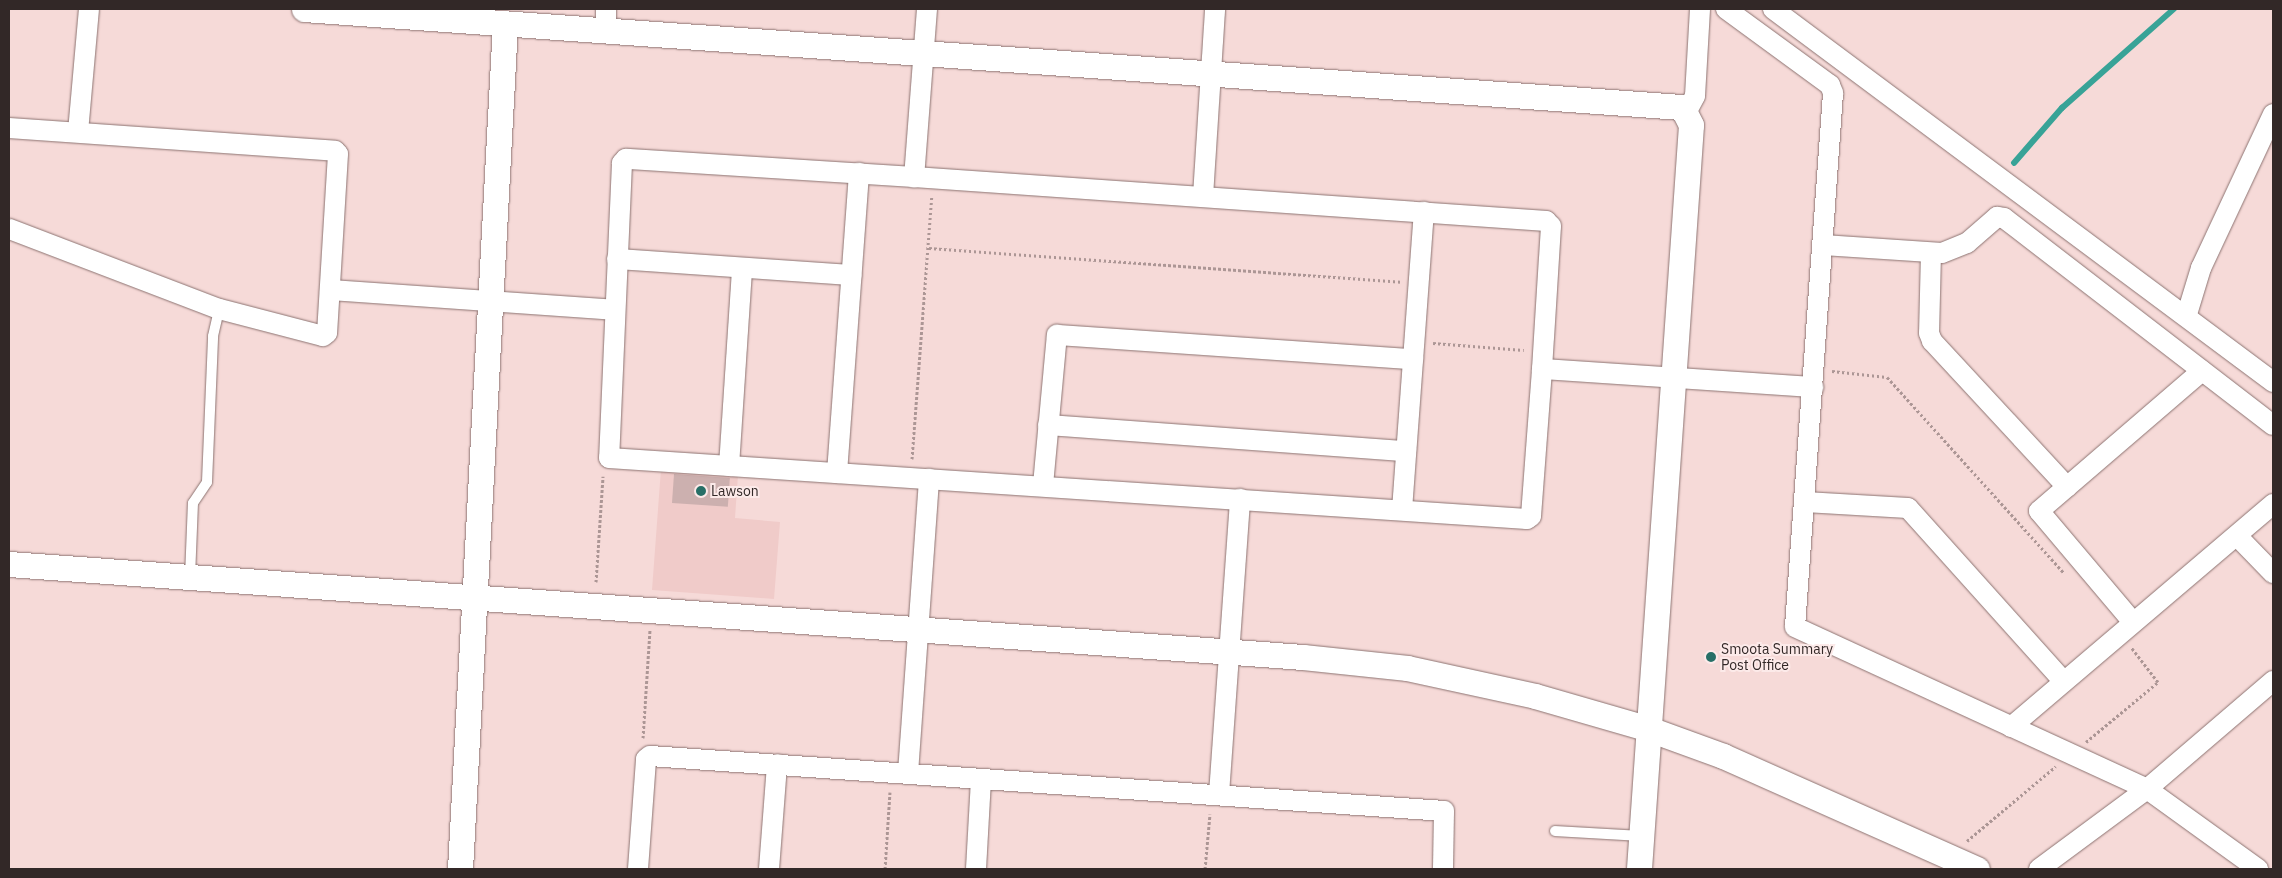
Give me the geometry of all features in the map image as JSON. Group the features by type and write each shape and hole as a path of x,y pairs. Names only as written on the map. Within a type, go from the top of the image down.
{"street":[{"path":"78,132 89,9"},
{"path":"304,9 606,20 923,53 1673,105 1687,112"},
{"path":"924,177 923,53 927,9"},
{"path":"1203,196 1215,9"},
{"path":"1639,869 1691,125 1687,112 1695,96 1700,9"},
{"path":"1726,9 1830,85 1833,93 1795,627 2147,788 2258,869"},
{"path":"1773,9 2187,314 2273,382"},
{"path":"460,869 506,16"},
{"path":"2187,314 2201,268 2273,114"},
{"path":"9,128 335,151 330,290 323,336 219,309 9,229"},
{"path":"626,158 859,173 1546,221 1551,226 1531,516 1526,519 1043,485 608,458 606,453 617,259 626,158"},
{"path":"837,473 859,173"},
{"path":"1402,510 1424,212"},
{"path":"1823,245 1931,253 1953,250 1977,236 1997,218 2004,218 2273,425"},
{"path":"1931,253 1929,333 1932,340 2066,487"},
{"path":"617,259 851,275"},
{"path":"729,466 742,268"},
{"path":"330,290 614,310"},
{"path":"1043,485 1057,335 1413,359"},
{"path":"1542,369 1673,378 1813,378"},
{"path":"2125,628 2038,514 2066,487 2202,371"},
{"path":"1048,425 1406,451"},
{"path":"900,772 917,629 920,478"},
{"path":"1215,794 1230,652 1240,499"},
{"path":"1805,502 1908,508 2063,681"},
{"path":"2011,726 2273,504"},
{"path":"2237,536 2273,573"},
{"path":"9,564 1230,652 1448,676 1648,729 1732,760 1977,869"},
{"path":"2039,869 2147,788 2273,681"},
{"path":"638,869 648,758 900,772 1444,811 1443,869"},
{"path":"769,869 777,764"},
{"path":"976,869 981,779"}],"lane":[{"path":"190,576 193,504 208,482 211,369 219,309"},
{"path":"1555,831 1641,836"}],"path":[{"path":"920,478 928,248 924,177"},
{"path":"928,248 1403,282 1402,292"},
{"path":"1813,378 1886,377 2065,575"},
{"path":"596,582 606,453"},
{"path":"1964,843 2158,682 2125,628"},
{"path":"648,758 642,747 650,629"},
{"path":"885,869 900,772"},
{"path":"1206,869 1215,794"}],"shaded area":[{"path":"661,469 738,475 735,518 780,522 774,599 652,590"}],"building":[{"name":"Lawson","path":"674,474 730,478 728,507 672,503"}],"waterway":[{"path":"2014,163 2062,108 2174,9"}],"place":[{"name":"Lawson","path":"701,491"},
{"name":"Smoota Summary Post Office","path":"1711,657"}]}
